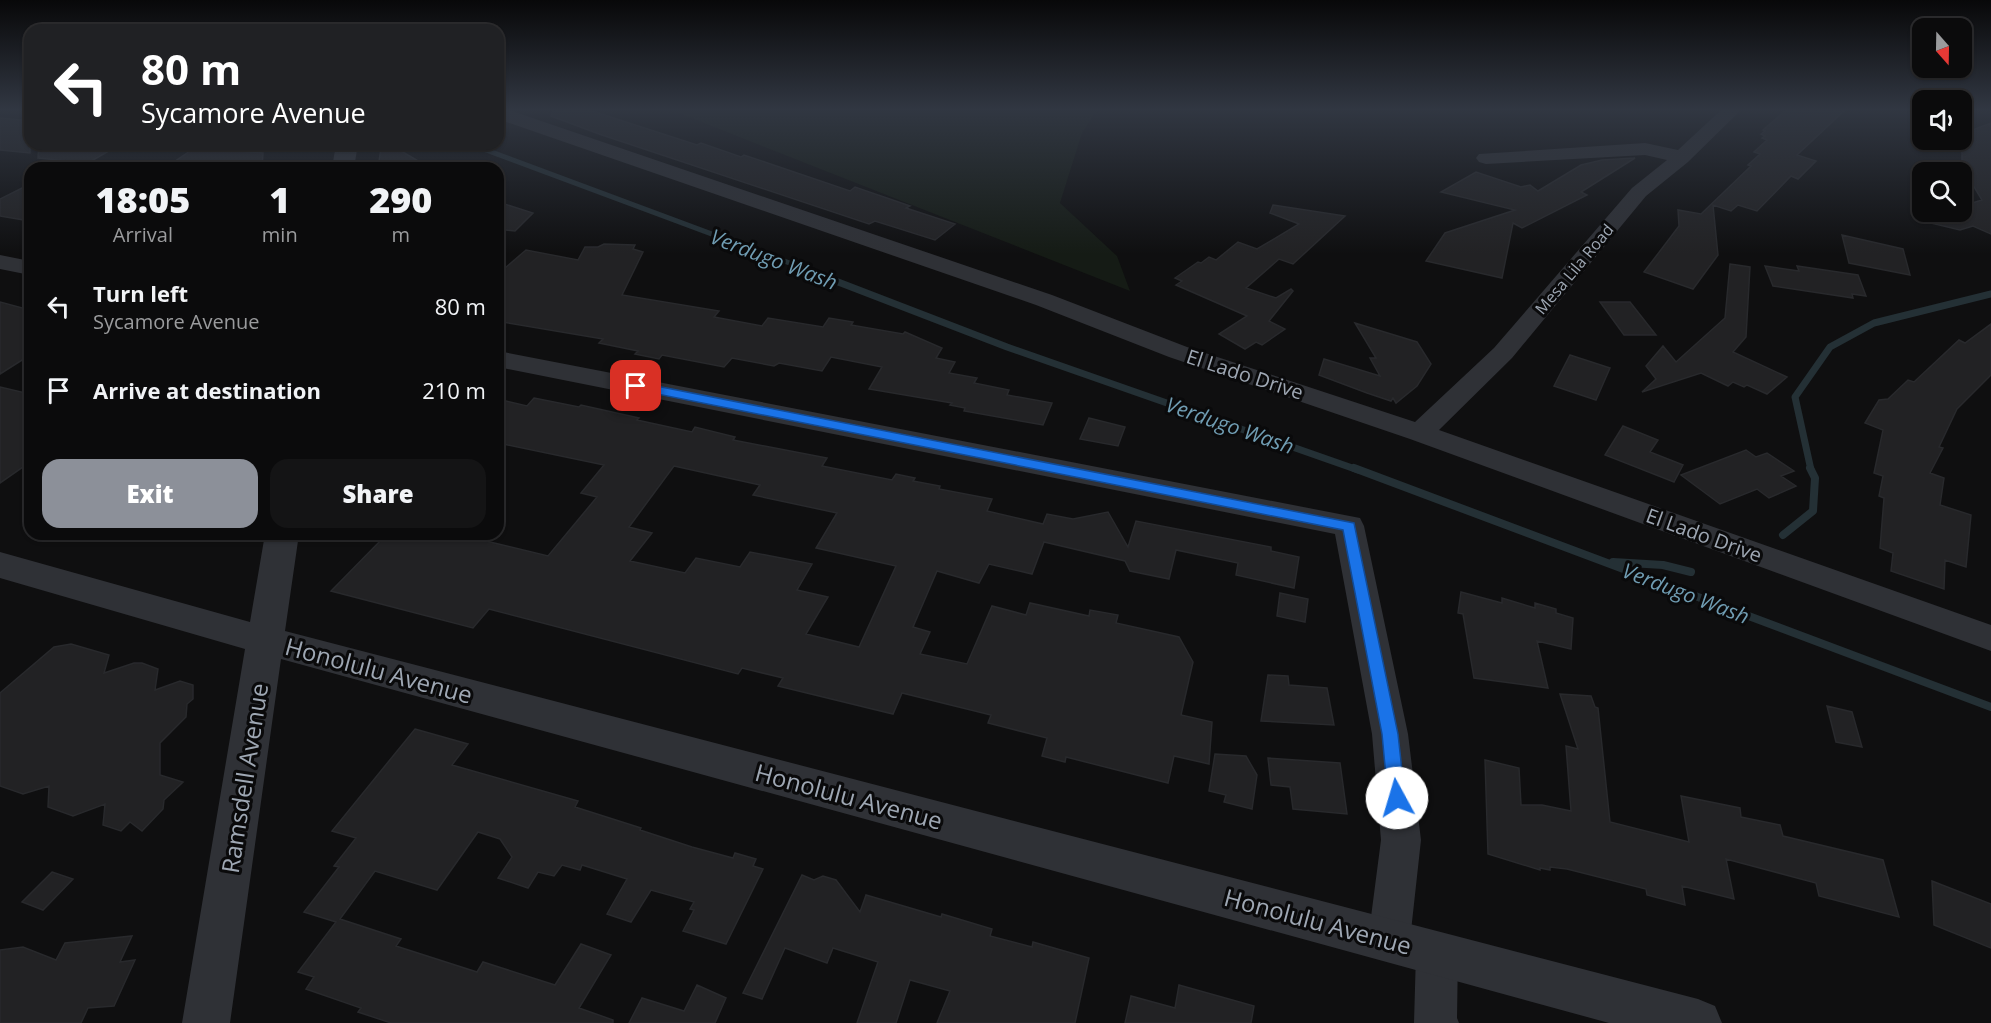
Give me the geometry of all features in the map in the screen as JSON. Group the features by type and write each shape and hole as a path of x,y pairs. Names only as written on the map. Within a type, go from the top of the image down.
{"street":[{"name":"El Lado Drive","path":"629,158 1044,300 1178,352 1419,433 1991,638"},
{"path":"1486,158 1491,158"},
{"name":"Mesa Lila Road","path":"1419,433 1503,353 1639,192 1681,158"},
{"path":"0,262 24,267"},
{"path":"504,360 1349,526 1390,734 1401,840 1389,940"},
{"name":"Ramsdell Avenue","path":"206,1023 281,540"},
{"name":"Honolulu Avenue","path":"0,565 267,640 1698,1023"},
{"path":"1437,953 1435,1020 1437,1023"}],"shaded area":[{"path":"792,158 1074,158 1060,203 1117,256 1130,291"}],"building":[{"path":"38,158 97,158 90,162"},
{"path":"180,158 263,158 262,162 174,162"},
{"path":"380,158 413,158 420,162 379,162"},
{"path":"670,158 752,158 850,191 855,187 910,206 906,208 955,224 935,240 875,221 869,224"},
{"path":"1635,158 1581,192 1587,195 1522,228 1513,223 1502,278 1426,261 1445,233 1515,210 1441,192 1476,172 1521,187 1530,185 1538,191 1581,165 1602,160"},
{"path":"1756,158 1806,158 1816,161 1798,179 1791,176 1757,211 1738,205 1731,211 1713,205 1718,255 1693,289 1644,272 1679,226 1678,210 1701,214 1751,166 1748,165"},
{"path":"1962,158 1991,158 1991,234 1973,226 1960,230 1926,222 1972,222 1972,203 1982,200 1972,184 1972,162 1962,162"},
{"path":"24,187 24,220 0,216 0,199"},
{"path":"504,204 533,213 515,231 504,230"},
{"path":"1273,205 1345,216 1293,264 1279,259 1246,288 1276,298 1291,289 1293,291 1269,321 1285,329 1262,345 1256,342 1245,349 1219,334 1247,316 1176,285 1182,281 1175,278 1209,257 1216,260 1238,242 1257,249 1299,224 1270,213"},
{"path":"1842,235 1903,249 1910,275 1849,263"},
{"path":"604,244 635,245 633,249 643,252 622,295 719,311 714,317 762,326 768,318 823,327 829,318 853,322 851,325 903,334 905,332 942,348 936,358 955,362 949,373 977,378 974,383 1009,390 1007,395 1052,403 1043,425 964,411 965,408 950,405 952,403 869,389 882,367 831,357 822,371 779,363 774,366 732,358 724,367 662,355 659,359 635,354 638,351 599,343 603,339 504,322 504,269 526,250 578,260 585,247 598,247"},
{"path":"1730,264 1750,267 1746,337 1733,352 1787,377 1767,394 1747,385 1744,387 1733,382 1728,386 1701,373 1642,392 1656,379 1646,366 1663,346 1676,362 1725,318"},
{"path":"1765,266 1799,271 1797,266 1858,275 1866,296 1852,294 1853,298 1773,286"},
{"path":"0,302 24,308 24,359 0,374"},
{"path":"1600,302 1630,302 1656,335 1624,335"},
{"path":"1355,323 1417,342 1431,364 1417,386 1396,403 1393,398 1391,401 1319,375 1324,359 1380,376 1370,358 1376,358"},
{"path":"1991,324 1991,375 1957,409 1939,447 1943,448 1930,473 1944,478 1940,505 1971,515 1966,567 1945,560 1944,589 1891,571 1893,553 1880,548 1884,498 1879,496 1883,476 1874,473 1883,430 1865,423 1879,400 1888,399 1908,380 1914,382 1959,340 1965,343"},
{"path":"1570,355 1610,368 1596,400 1554,386"},
{"path":"0,387 24,393 24,466 0,483"},
{"path":"534,398 579,407 581,405 692,432 695,427 735,437 733,440 827,458 822,466 892,480 896,474 915,478 913,481 940,486 939,489 992,499 987,511 1043,524 1047,514 1073,519 1108,512 1128,547 1136,521 1271,547 1271,551 1299,557 1294,588 1236,575 1238,563 1176,550 1169,579 1130,571 1125,561 1044,542 1032,574 989,564 979,583 937,571 913,627 930,632 920,654 967,664 992,606 1026,615 1030,603 1089,616 1090,610 1118,615 1116,623 1179,637 1193,662 1181,715 1212,722 1209,764 1174,756 1168,783 1066,757 1065,762 1042,756 1047,738 988,723 991,715 902,693 893,714 778,686 783,678 742,668 738,674 489,609 473,628 331,591 381,540 482,540 548,556 597,497 581,493 604,465 504,444 504,400 527,406","holes":["674,466 760,485 753,495 837,513 816,548 896,566 859,647 806,634 828,597 797,590 812,564 750,552 740,567 696,558 685,573 630,561 652,533 629,527"]},
{"path":"1089,418 1125,427 1118,446 1080,439"},
{"path":"1623,426 1658,440 1650,452 1683,465 1674,482 1605,455"},
{"path":"1746,450 1756,457 1767,453 1794,471 1781,476 1796,486 1769,498 1757,489 1720,504 1681,475"},
{"path":"1461,592 1502,603 1502,598 1535,608 1535,603 1556,609 1556,613 1573,618 1571,649 1537,641 1548,688 1474,678 1463,614 1458,613"},
{"path":"1280,593 1308,599 1305,622 1277,616"},
{"path":"71,644 109,655 104,673 134,663 142,663 158,669 155,690 180,681 193,685 193,699 187,704 186,717 160,743 160,775 183,782 164,800 163,809 142,831 130,822 121,831 103,825 105,804 73,816 48,807 49,786 23,794 0,786 0,693 54,647"},
{"path":"1268,675 1288,676 1289,685 1327,688 1334,725 1261,721"},
{"path":"1560,694 1591,696 1595,707 1598,708 1610,822 1689,842 1681,796 1740,808 1741,817 1780,825 1783,836 1883,860 1899,917 1819,896 1816,883 1726,859 1734,899 1682,886 1685,905 1647,895 1646,889 1567,869 1550,867 1550,870 1540,868 1540,870 1488,854 1485,760 1519,768 1521,805 1542,805 1571,811 1566,746 1578,749"},
{"path":"1827,706 1852,712 1862,747 1836,742"},
{"path":"415,729 468,744 452,765 578,801 575,807 692,847 733,858 735,853 756,859 753,866 763,869 726,944 683,931 694,910 690,909 694,902 651,890 631,922 607,914 627,879 582,865 580,870 562,865 554,876 538,872 528,888 498,878 512,857 500,839 478,832 437,890 375,871 340,919 401,939 396,946 477,972 483,962 555,985 581,944 611,955 579,1008 613,1020 613,1023 391,1023 358,1012 361,1008 306,989 314,977 298,972 336,922 304,912 339,867 334,866 356,838 332,831"},
{"path":"1215,754 1246,756 1257,775 1252,809 1224,802 1226,795 1209,791"},
{"path":"1268,758 1340,763 1347,814 1293,809 1290,787 1271,785"},
{"path":"52,872 73,879 43,910 22,902"},
{"path":"802,875 814,880 823,876 836,880 860,912 866,895 992,929 990,936 1032,947 1033,942 1089,958 1075,1023 937,1023 950,991 910,980 896,1023 857,1023 878,962 833,948 827,963 785,948 762,999 743,993"},
{"path":"1932,881 1991,904 1991,948 1934,925"},
{"path":"132,936 120,962 135,960 114,1006 88,1008 81,1023 0,1023 0,950 23,947 56,960 65,943"},
{"path":"697,985 726,998 715,1023 629,1023 642,998 684,1011"},
{"path":"1179,985 1254,1006 1251,1023 1125,1023 1131,996 1175,1008"}],"waterway":[{"name":"Verdugo Wash","path":"507,158 811,271"},
{"name":"Verdugo Wash","path":"807,270 1007,347 1358,470"},
{"path":"1811,470 1795,397 1830,347 1874,323 1991,294"},
{"name":"Verdugo Wash","path":"1354,468 1991,707"},
{"path":"1783,535 1813,511 1815,478 1811,470"},
{"path":"1613,562 1663,565 1691,572"}],"route":[{"path":"636,386 1349,526 1390,734 1397,798"}]}
